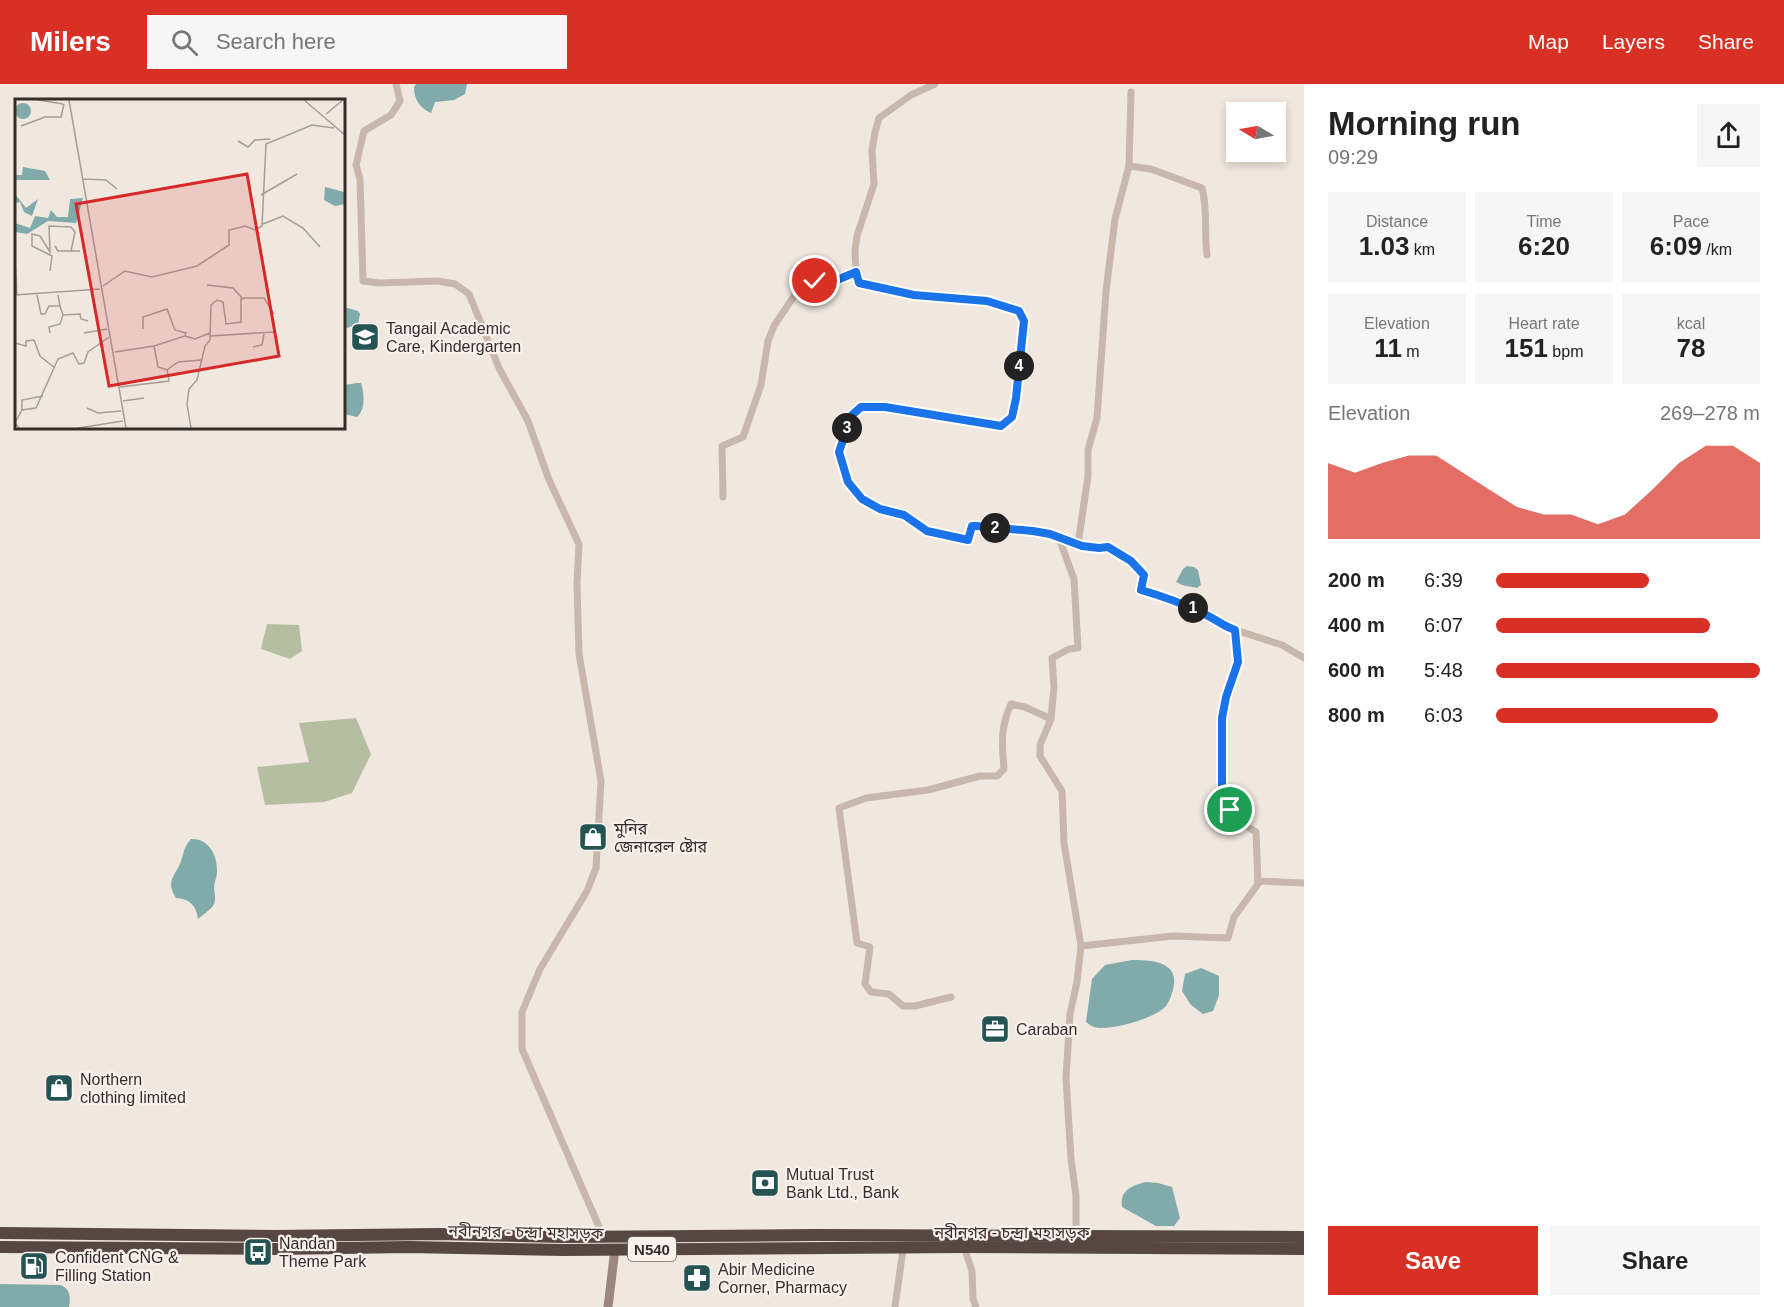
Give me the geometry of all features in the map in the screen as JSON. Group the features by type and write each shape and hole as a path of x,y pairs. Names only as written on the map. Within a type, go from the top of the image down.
{"highway":[{"name":"নবীনগর - চন্দ্রা মহাসড়ক","path":"0,1233 1304,1237"},
{"path":"241,1248 242,1235"},
{"name":"নবীনগর - চন্দ্রা মহাসড়ক","path":"0,1247 1304,1249"}],"street":[{"path":"396,84 399,101 391,115 364,131 356,165 360,179 363,281 380,283 437,281 455,284 469,294 500,368 528,421 549,480 579,544 577,584 579,654 601,781 596,868 587,891 540,969 522,1012 522,1049 603,1236"},
{"path":"935,84 911,95 879,118 872,151 874,184 857,236 856,272 859,283 914,295 987,301 1019,311 1024,321 1012,417 1001,426 885,407 861,407 851,416 839,452 848,482 862,499 880,509 904,515 927,531 968,540 972,526 1033,531 1050,534 1078,544 1099,548 1108,547 1131,561 1144,575 1141,590 1186,605 1210,616 1223,626 1282,645 1304,658"},
{"path":"1078,544 1088,476 1088,450 1097,418 1106,291 1114,229 1129,166 1131,93"},
{"path":"1129,166 1151,169 1202,188 1206,204 1205,235 1208,255"},
{"path":"723,496 722,446 743,437 761,385 768,341 774,326 800,287 815,281 837,280 856,272"},
{"path":"1059,538 1074,579 1078,648 1069,649 1052,658 1054,687 1051,718 1040,745 1040,756 1062,791 1064,843 1082,946 1070,1014 1066,1078 1071,1159 1076,1196 1076,1236"},
{"path":"1082,946 1173,936 1228,938 1234,917 1258,884 1256,832 1241,823 1230,810 1222,795 1222,718 1226,697 1238,662 1235,630"},
{"path":"951,997 915,1006 903,1006 890,994 871,992 865,984 870,947 857,944 839,808 866,798 928,790 980,776 998,776 1004,770 1002,730 1011,704 1051,718"},
{"path":"1258,881 1304,883"},
{"path":"964,1247 972,1270 976,1307"},
{"path":"608,1307 615,1249"},
{"path":"895,1307 903,1249"}],"green space":[{"path":"267,624 299,625 302,651 290,659 261,649"},
{"path":"356,718 371,754 352,793 324,802 265,805 257,767 309,762 299,723"}],"water":[{"path":"416,84 467,84 465,94 454,100 435,102 431,113 416,100 414,87"},
{"path":"345,307 358,311 360,314 358,324 345,329"},
{"path":"361,383 364,401 357,417 345,414 345,385"},
{"path":"1187,566 1198,570 1201,585 1197,588 1176,582"},
{"path":"191,839 203,842 211,849 217,867 214,904 198,919 194,906 189,901 176,898 171,885"},
{"path":"1132,960 1160,963 1171,971 1174,984 1166,1006 1161,1011 1132,1023 1110,1028 1091,1026 1086,1022 1092,979 1105,965"},
{"path":"1201,968 1219,976 1219,995 1213,1011 1203,1014 1191,1005 1182,991 1185,974"},
{"path":"1146,1182 1172,1187 1180,1218 1174,1226 1156,1226 1122,1207 1125,1192"},
{"path":"0,1284 60,1285 69,1293 69,1307 0,1307"}],"place":[{"name":"Tangail Academic Care, Kindergarten","path":"365,337"},
{"name":"মুনির জেনারেল ষ্টোর","path":"593,837"},
{"name":"Caraban","path":"995,1029"},
{"name":"Northern clothing limited","path":"59,1088"},
{"name":"Mutual Trust Bank Ltd., Bank","path":"765,1183"},
{"name":"Nandan Theme Park","path":"258,1252"},
{"name":"Confident CNG & Filling Station","path":"34,1266"},
{"name":"Abir Medicine Corner, Pharmacy","path":"697,1278"}],"route":[{"path":"815,281 837,280 856,272 859,283 914,295 987,301 1019,311 1024,321 1012,417 1001,426 885,407 861,407 851,416 839,452 848,482 862,499 880,509 904,515 927,531 968,540 972,526 1033,531 1050,534 1082,546 1108,547 1131,561 1144,575 1141,590 1186,605 1210,616 1223,626 1235,630 1238,662 1226,697 1222,718 1222,795 1230,810"}]}
